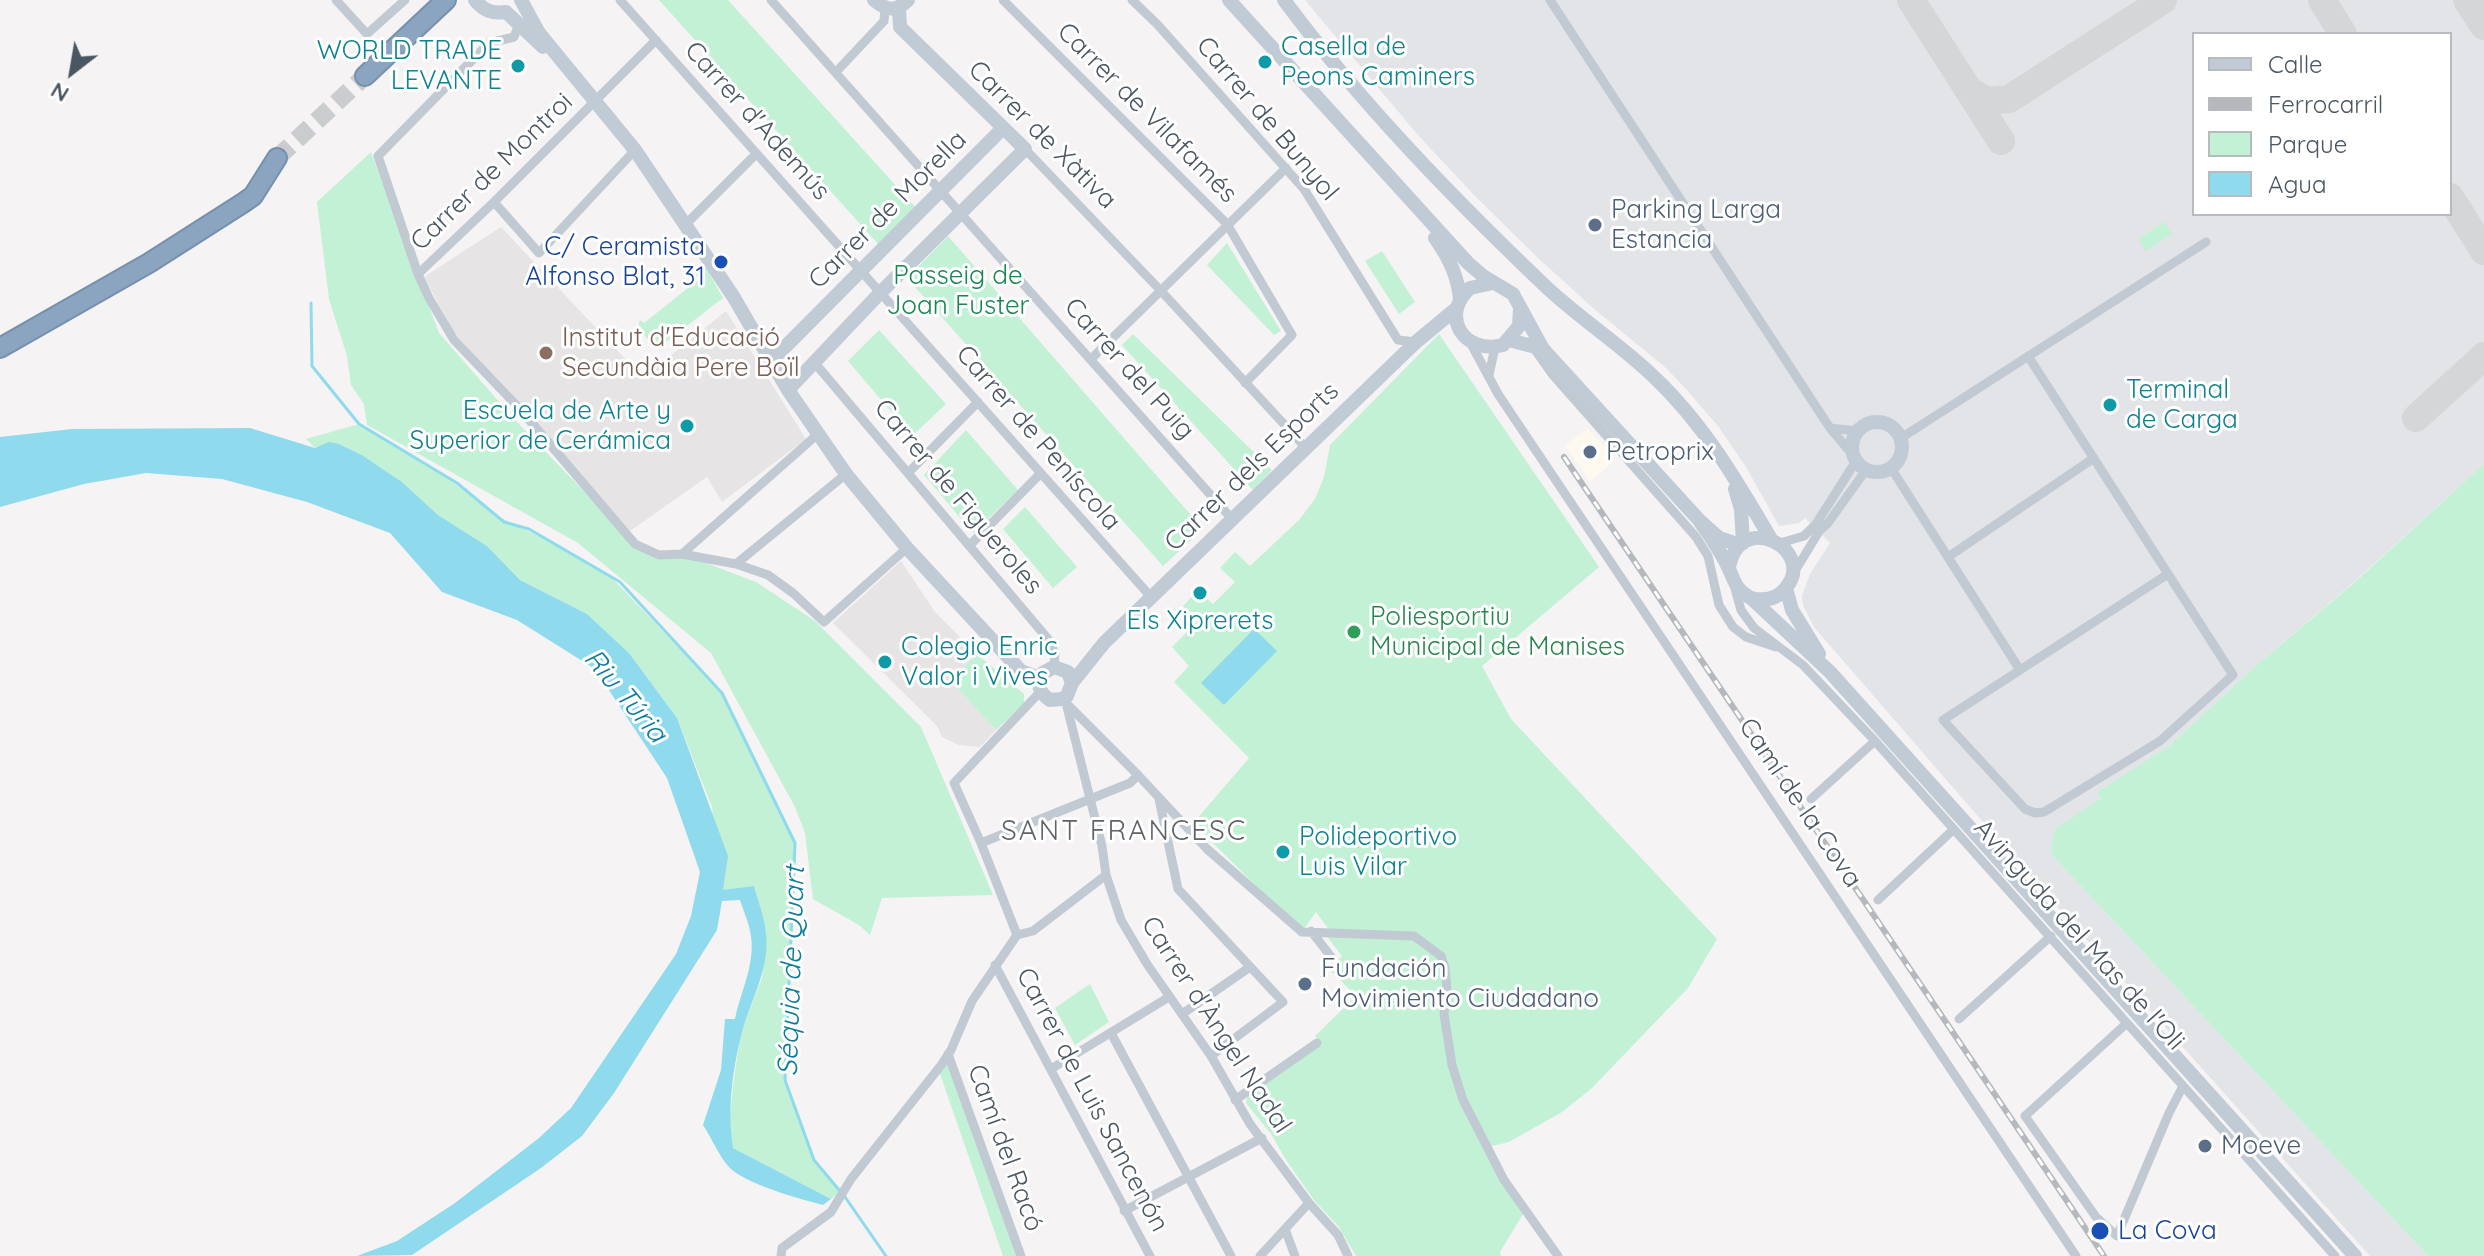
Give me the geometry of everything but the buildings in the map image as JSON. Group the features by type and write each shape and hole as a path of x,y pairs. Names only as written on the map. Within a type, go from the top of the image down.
{"highway":[{"path":"365,76 446,0"},
{"path":"0,348 149,263 253,196 277,158"}],"main road":[{"path":"475,0 486,10 506,12 533,40 561,57"},
{"path":"521,0 539,33 635,150 788,390 846,474 907,548 1021,671 1040,685 1050,700 1064,702 1072,683 1059,668 1047,669 1040,685"},
{"path":"1229,0 1468,263 1493,283 1508,289 1518,302 1519,326 1502,344"},
{"path":"1284,0 1336,65 1433,175 1545,286 1654,377 1695,422 1727,464 1775,541 1791,558 1789,582 1792,610 1830,672"},
{"name":"Carrer de Xàtiva","path":"892,2 900,27 1025,149"},
{"name":"Carrer de Morella","path":"771,361 1003,128"},
{"name":"Carrer de Morella","path":"788,390 880,293 1025,149"},
{"path":"1415,207 1453,267 1458,283 1459,329 1470,342 1482,347 1502,344 1538,347"},
{"path":"1458,304 1470,288 1493,283"},
{"name":"Carrer dels Esports","path":"1072,683 1104,643 1458,304"},
{"path":"1519,308 1538,347 1699,520 1719,538 1741,544"},
{"path":"1435,327 1459,329"},
{"path":"1881,422 1896,430 1901,438 1901,455 1891,468 1883,472 1858,462 1853,438 1864,425 1881,422"},
{"path":"1727,464 1741,509 1741,544"},
{"path":"1699,520 1729,568 1734,585 1830,672 2355,1256"},
{"path":"1729,568 1734,552 1741,544 1761,537 1775,541"},
{"path":"1751,598 1770,599 1789,582"},
{"name":"Carrer dels Esports","path":"1059,668 1104,643"}],"street":[{"path":"336,0 367,34 405,0"},
{"name":"Carrer d'Ademús","path":"620,0 861,272"},
{"name":"Carrer del Puig","path":"771,0 1232,519"},
{"name":"Carrer de Vilafamés","path":"1003,0 1227,224 1292,335 1245,383"},
{"name":"Carrer de Bunyol","path":"1132,0 1304,189 1398,340 1416,342"},
{"path":"1550,0 1830,428 1858,462"},
{"path":"836,72 884,21 892,2"},
{"path":"519,24 514,37 489,43 378,156 418,274 454,340 536,427 635,544 659,555 682,554 736,564 768,575 824,622 907,548"},
{"name":"Carrer de Montroi","path":"418,274 656,40"},
{"name":"Carrer de Xàtiva","path":"1025,149 1306,448"},
{"path":"494,202 539,253 635,150"},
{"path":"685,225 756,154"},
{"path":"1091,359 1286,168"},
{"path":"1901,438 2206,242"},
{"name":"Carrer de Peníscola","path":"861,272 1151,597"},
{"name":"Camí de la Cova","path":"1470,342 1498,394 2076,1256"},
{"path":"1489,375 1502,344"},
{"name":"Avinguda del Mas de l'Oli","path":"1538,347 1552,374 1696,537 1708,556 1719,605 1733,627 1746,637 1783,650"},
{"path":"2028,356 2233,675 2160,741 2044,812 2025,809 1943,720 2168,574"},
{"name":"Carrer de Figueroles","path":"814,362 1048,639 1059,668"},
{"path":"909,472 978,402"},
{"path":"1830,428 1857,431"},
{"path":"682,554 819,433"},
{"path":"1948,557 2094,458"},
{"path":"1775,541 1804,536 1816,524 1858,462"},
{"path":"1789,582 1820,530 1828,523 1858,462"},
{"path":"1891,468 2020,670"},
{"path":"736,564 846,474"},
{"path":"970,545 1040,474"},
{"name":"Avinguda del Mas de l'Oli","path":"1734,585 1741,610 1754,628 1803,665 1875,741 2335,1256"},
{"path":"1017,935 954,783 1040,685"},
{"path":"1064,702 1159,796 1207,849 1307,932 1332,958"},
{"name":"Carrer d'Àngel Nadal","path":"1064,702 1102,846 1106,875 1121,920 1169,997 1211,1056 1235,1100 1309,1203 1338,1235 1348,1256"},
{"path":"1811,799 1875,741"},
{"path":"981,843 1130,783 1138,775"},
{"path":"1159,796 1178,889 1283,1002 1211,1056"},
{"path":"1878,900 1954,829"},
{"path":"781,1256 782,1248 831,1212 851,1179 948,1054 972,1001 1017,935 1033,931 1106,875"},
{"path":"1307,932 1414,936 1441,956 1445,968 1444,1014 1452,1065 1463,1100 1504,1180 1558,1256"},
{"path":"1959,1019 2051,936"},
{"name":"Carrer de Luis Sancenón","path":"995,965 1150,1256"},
{"path":"1182,1014 1250,967"},
{"path":"1051,1069 1169,997"},
{"path":"2127,1023 2025,1116 2096,1217 2117,1236 2183,1086"},
{"path":"1111,1033 1231,1256"},
{"path":"1235,1100 1317,1043"},
{"name":"Camí del Racó","path":"948,1054 1021,1256"},
{"path":"1124,1211 1262,1138"},
{"path":"1260,1256 1309,1203"},
{"path":"1285,1229 1295,1256"}],"shaded area":[{"path":"1305,0 2484,0 2484,464 2169,746 2098,792 2101,798 2055,829 2050,853 2428,1256 2370,1256 2028,874 1814,627 1802,596 1810,574 1830,543 1805,518 1799,523 1779,526 1746,467 1718,426 1685,388 1537,257 1417,134"},
{"path":"501,227 643,378 726,311 806,439 722,502 707,477 630,531 455,334 424,277"},
{"name":"Petroprix","path":"1588,429 1616,459 1590,482 1565,445"},
{"path":"901,561 935,612 977,654 951,681 996,730 980,747 959,745 942,737 937,726 833,623"}],"green space":[{"name":"Passeig de Joan Fuster","path":"659,0 728,0 916,208 879,245"},
{"path":"371,152 439,333 515,420 635,544 659,555 682,554 756,582 815,621 921,727 993,895 882,898 870,935 859,925 813,899 805,833 795,807 711,653 578,543 367,425 364,404 351,385 347,356 329,299 317,202"},
{"path":"2164,222 2172,234 2146,251 2138,239"},
{"name":"Passeig de Joan Fuster","path":"948,236 1203,529 1163,566 907,278"},
{"path":"1227,243 1281,331 1274,335 1207,265"},
{"path":"1382,251 1415,302 1399,314 1365,261"},
{"path":"706,268 723,298 657,349 643,334 638,341 636,333 640,320 644,323 698,280 694,274"},
{"path":"879,330 946,404 912,436 848,361"},
{"path":"1133,334 1272,470 1253,490 1122,345"},
{"path":"1439,334 1599,567 1482,666 1511,719 1717,939 1688,988 1591,1089 1562,1112 1509,1142 1488,1147 1463,1100 1446,1035 1458,1099 1523,1214 1500,1252 1501,1256 1356,1256 1339,1227 1314,1200 1271,1134 1246,1103 1247,1097 1288,1065 1322,1045 1315,1036 1356,996 1329,969 1342,956 1325,934 1349,933 1330,931 1316,912 1302,932 1209,839 1195,821 1249,758 1174,682 1189,666 1172,647 1198,621 1183,606 1198,590 1213,604 1235,582 1220,568 1235,552 1250,566 1299,520 1315,499 1324,477 1330,445"},
{"path":"359,424 441,473 495,515 551,542 612,578 722,693 795,843 785,1080 814,1160 840,1192 831,1199 733,1148 729,1124 741,1032 762,978 766,934 754,886 723,891 712,807 677,718 629,653 587,614 520,580 487,546 438,515 402,482 362,455 339,444 315,448 306,439"},
{"path":"966,430 1018,490 973,533 924,475"},
{"path":"2484,464 2484,1256 2428,1256 2050,853 2055,829 2101,798 2097,792 2169,746"},
{"path":"1025,507 1077,567 1053,588 1003,529"},
{"path":"977,654 1024,694 1024,704 996,730 951,681"},
{"path":"1090,984 1109,1022 1075,1045 1055,1008"},
{"path":"948,1054 1021,1256 1003,1256 938,1068"}],"water":[{"name":"Riu Túria","path":"250,428 315,448 329,442 339,444 362,455 402,482 438,515 487,546 520,580 587,614 629,653 677,718 728,856 723,890 754,886 765,928 765,961 741,1036 733,1078 730,1120 733,1148 831,1199 823,1205 774,1190 738,1174 722,1158 703,1125 721,1070 725,1019 735,1019 752,942 740,900 722,901 717,930 614,1093 582,1136 541,1168 412,1255 357,1256 397,1241 455,1203 539,1138 571,1108 676,954 691,916 700,872 667,778 595,669 517,620 442,592 390,533 307,502 222,479 146,473 84,484 0,507 0,437 72,429"},
{"path":"1254,629 1277,651 1224,705 1201,683"}],"waterway":[{"name":"Séquia de Quart","path":"311,303 312,366 359,424 457,483 504,522 529,529 620,582 722,693 795,843 785,1080 814,1160 840,1191"},
{"name":"Séquia de Quart","path":"845,1197 886,1256"}],"taxiway":[{"path":"1911,0 2001,141"},
{"path":"1968,90 1987,101 2009,99 2163,0"},
{"path":"2322,0 2342,32"},
{"path":"2467,0 2484,26"},
{"path":"2452,200 2484,251"},
{"path":"2416,418 2484,356"}],"tunnel":[{"path":"277,158 365,76"}],"railway":[{"path":"1564,457 2104,1256"}],"place":[{"name":"Casella de Peons Caminers","path":"1265,62"},
{"name":"WORLD TRADE LEVANTE","path":"518,66"},
{"name":"Parking Larga Estancia","path":"1595,225"},
{"name":"C/ Ceramista Alfonso Blat, 31","path":"721,262"},
{"name":"Institut d'Educació Secundàia Pere Boïl","path":"546,353"},
{"name":"Terminal de Carga","path":"2110,405"},
{"name":"Escuela de Arte y Superior de Cerámica","path":"687,426"},
{"name":"Petroprix","path":"1590,452"},
{"name":"Els Xiprerets","path":"1200,593"},
{"name":"Poliesportiu Municipal de Manises","path":"1354,632"},
{"name":"Colegio Enric Valor i Vives","path":"885,662"},
{"name":"Polideportivo Luis Vilar","path":"1283,852"},
{"name":"Fundación Movimiento Ciudadano","path":"1305,984"},
{"name":"Moeve","path":"2205,1146"},
{"name":"La Cova","path":"2100,1231"}],"district":[{"name":"SANT FRANCESC","path":"1124,832"}]}
